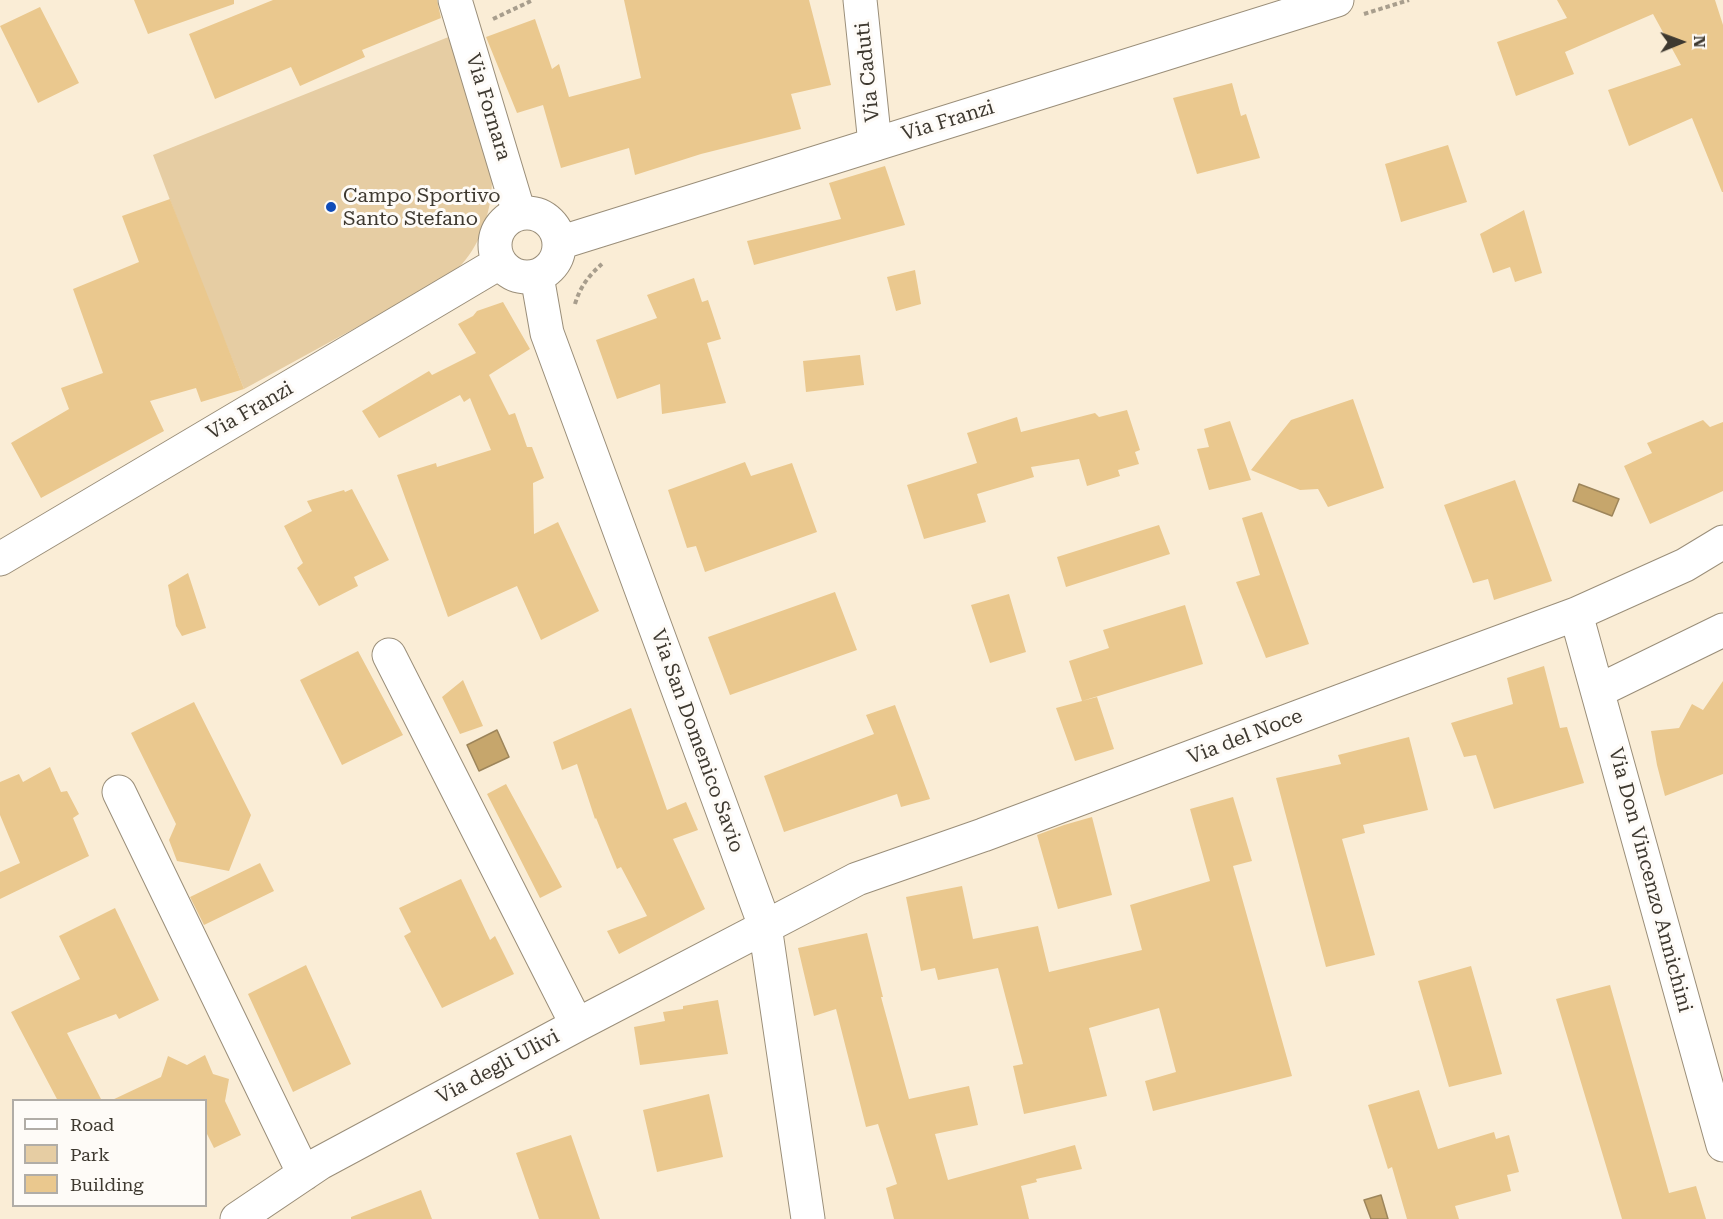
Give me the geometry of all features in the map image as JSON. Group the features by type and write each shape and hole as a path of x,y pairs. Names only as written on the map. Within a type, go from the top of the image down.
{"street":[{"name":"Via Fornara","path":"455,0 519,213"},
{"name":"Via Caduti","path":"860,0 875,144"},
{"name":"Via Franzi","path":"559,243 1337,0"},
{"path":"519,213 531,213 541,216 550,223 557,232 559,243 554,264 546,272 526,278 506,271 495,254 494,243 496,233 510,217 519,213"},
{"name":"Via Franzi","path":"0,559 499,263"},
{"name":"Via San Domenico Savio","path":"537,276 547,333 765,926 808,1219"},
{"name":"Via del Noce","path":"765,926 857,879 983,835 1576,615 1685,565 1723,542"},
{"name":"Via Don Vincenzo Annichini","path":"1576,615 1723,1145"},
{"path":"1598,691 1723,630"},
{"path":"389,656 577,1025"},
{"path":"119,792 304,1174"},
{"name":"Via degli Ulivi","path":"237,1219 320,1163 765,926"}],"path":[{"path":"465,31 533,0"}],"green space":[{"name":"Campo Sportivo Santo Stefano","path":"456,34 492,179 488,213 475,246 462,264 443,280 244,389 153,155"}],"shaded area":[{"path":"1579,484 1619,499 1612,516 1573,501"},
{"path":"497,730 509,757 479,771 467,745"},
{"path":"1381,1195 1388,1219 1371,1219 1364,1200"}],"building":[{"path":"134,0 234,0 234,4 148,34"},
{"path":"273,0 437,0 441,18 362,50 365,57 300,86 291,67 215,99 189,34"},
{"path":"624,0 809,0 831,85 791,94 801,129 701,154 635,175 629,148 561,168 543,105 517,113 486,37 535,19 552,69 559,64 569,97 641,78"},
{"path":"1557,0 1715,0 1723,25 1723,192 1692,118 1629,146 1608,90 1681,65 1653,14 1565,52 1574,74 1516,96 1497,42 1567,18"},
{"path":"40,7 79,83 38,103 0,26"},
{"path":"1232,83 1241,116 1246,114 1260,158 1197,174 1173,98"},
{"path":"1448,145 1467,202 1401,222 1385,164"},
{"path":"885,166 905,225 754,265 747,241 841,219 829,183"},
{"path":"170,199 244,389 201,402 196,388 150,401 164,431 41,498 11,443 69,409 61,388 103,373 73,289 139,262 122,216"},
{"path":"1524,210 1542,273 1515,282 1510,267 1493,273 1480,234"},
{"path":"915,270 921,304 896,311 887,277"},
{"path":"694,278 702,302 708,300 721,339 707,343 726,403 662,414 660,384 617,399 596,340 657,318 647,295"},
{"path":"503,302 530,349 489,375 509,415 515,413 527,447 532,447 544,478 533,483 534,534 558,522 599,611 541,640 517,586 448,617 397,475 436,463 437,467 491,450 470,398 464,402 460,395 379,438 362,411 429,371 432,375 476,353 458,324 473,316 477,311"},
{"path":"860,355 864,385 806,392 803,361"},
{"path":"1353,399 1384,488 1328,507 1318,489 1300,490 1251,470 1291,420"},
{"path":"1127,410 1140,450 1135,452 1139,464 1118,470 1120,476 1087,486 1079,459 1031,467 1034,477 977,494 986,522 924,539 907,485 977,463 967,433 1017,417 1021,432 1095,413 1099,417"},
{"path":"1703,420 1710,427 1723,422 1723,491 1650,524 1624,466 1652,453 1647,443"},
{"path":"1230,421 1251,480 1209,490 1197,449 1209,447 1204,429"},
{"path":"745,462 751,476 792,463 817,532 705,572 696,546 687,548 668,490"},
{"path":"1515,480 1552,581 1494,600 1488,579 1473,583 1444,505"},
{"path":"352,489 389,560 354,577 358,586 319,606 297,568 303,563 284,526 312,511 307,501"},
{"path":"1262,512 1309,644 1266,658 1236,582 1260,575 1242,518"},
{"path":"1159,525 1170,554 1066,587 1057,557"},
{"path":"188,573 206,628 182,636 176,626 168,585"},
{"path":"835,592 857,650 730,695 708,637"},
{"path":"1009,594 1026,652 990,663 971,605"},
{"path":"1185,605 1203,664 1082,701 1069,661 1109,648 1103,630"},
{"path":"358,651 403,735 342,765 300,680"},
{"path":"1544,666 1560,728 1567,727 1584,783 1494,809 1476,755 1464,757 1451,723 1513,704 1507,678"},
{"path":"463,680 483,726 460,734 442,697"},
{"path":"1723,681 1723,774 1665,796 1651,731 1679,728 1692,704 1703,710"},
{"path":"1097,697 1114,749 1075,761 1056,708"},
{"path":"194,702 251,815 229,871 177,861 169,840 176,824 131,733"},
{"path":"895,705 930,799 901,807 897,794 784,832 764,776 874,734 866,715"},
{"path":"631,708 667,810 686,802 698,830 673,839 705,909 619,954 607,931 647,916 621,867 617,869 595,819 577,764 562,770 553,742"},
{"path":"1409,737 1428,810 1363,825 1365,833 1342,839 1375,955 1326,967 1276,778 1341,764 1338,755"},
{"path":"50,767 61,792 67,791 79,814 73,818 89,856 0,899 0,872 20,863 0,815 0,782 19,774 23,782"},
{"path":"506,784 562,887 540,898 487,794"},
{"path":"1233,797 1252,861 1233,866 1292,1076 1153,1111 1145,1081 1176,1072 1159,1008 1089,1028 1107,1096 1024,1114 1013,1066 1023,1064 998,968 938,980 935,968 921,971 906,897 962,886 973,939 1038,926 1049,972 1142,950 1130,905 1210,881 1190,809"},
{"path":"1092,817 1112,895 1058,909 1037,835"},
{"path":"260,863 274,891 204,925 190,897"},
{"path":"461,879 490,940 495,936 514,974 442,1008 404,936 411,932 399,908"},
{"path":"115,908 159,1000 119,1019 116,1014 67,1033 101,1099 57,1099 11,1012 80,979 59,936"},
{"path":"867,933 883,997 881,997 909,1099 969,1086 978,1125 935,1134 948,1180 1075,1145 1082,1169 1036,1179 1037,1182 1021,1186 1029,1219 894,1219 886,1188 897,1184 878,1124 866,1127 836,1009 814,1016 798,948"},
{"path":"306,965 351,1064 293,1092 248,994"},
{"path":"1471,966 1502,1074 1449,1087 1418,981"},
{"path":"1610,985 1669,1193 1696,1186 1706,1219 1622,1219 1556,999"},
{"path":"718,1000 728,1054 640,1065 634,1027 665,1021 663,1012"},
{"path":"205,1055 213,1074 229,1079 225,1101 241,1135 214,1148 207,1134 207,1099 114,1099 161,1077 168,1056 187,1065"},
{"path":"1419,1090 1438,1149 1494,1132 1496,1139 1509,1135 1519,1172 1507,1175 1511,1191 1455,1206 1459,1219 1407,1219 1392,1167 1388,1169 1368,1105"},
{"path":"709,1094 723,1157 657,1172 643,1110"},
{"path":"571,1135 600,1219 539,1219 516,1153"},
{"path":"421,1190 432,1219 351,1219 351,1217"}],"place":[{"name":"Campo Sportivo Santo Stefano","path":"331,207"}]}
